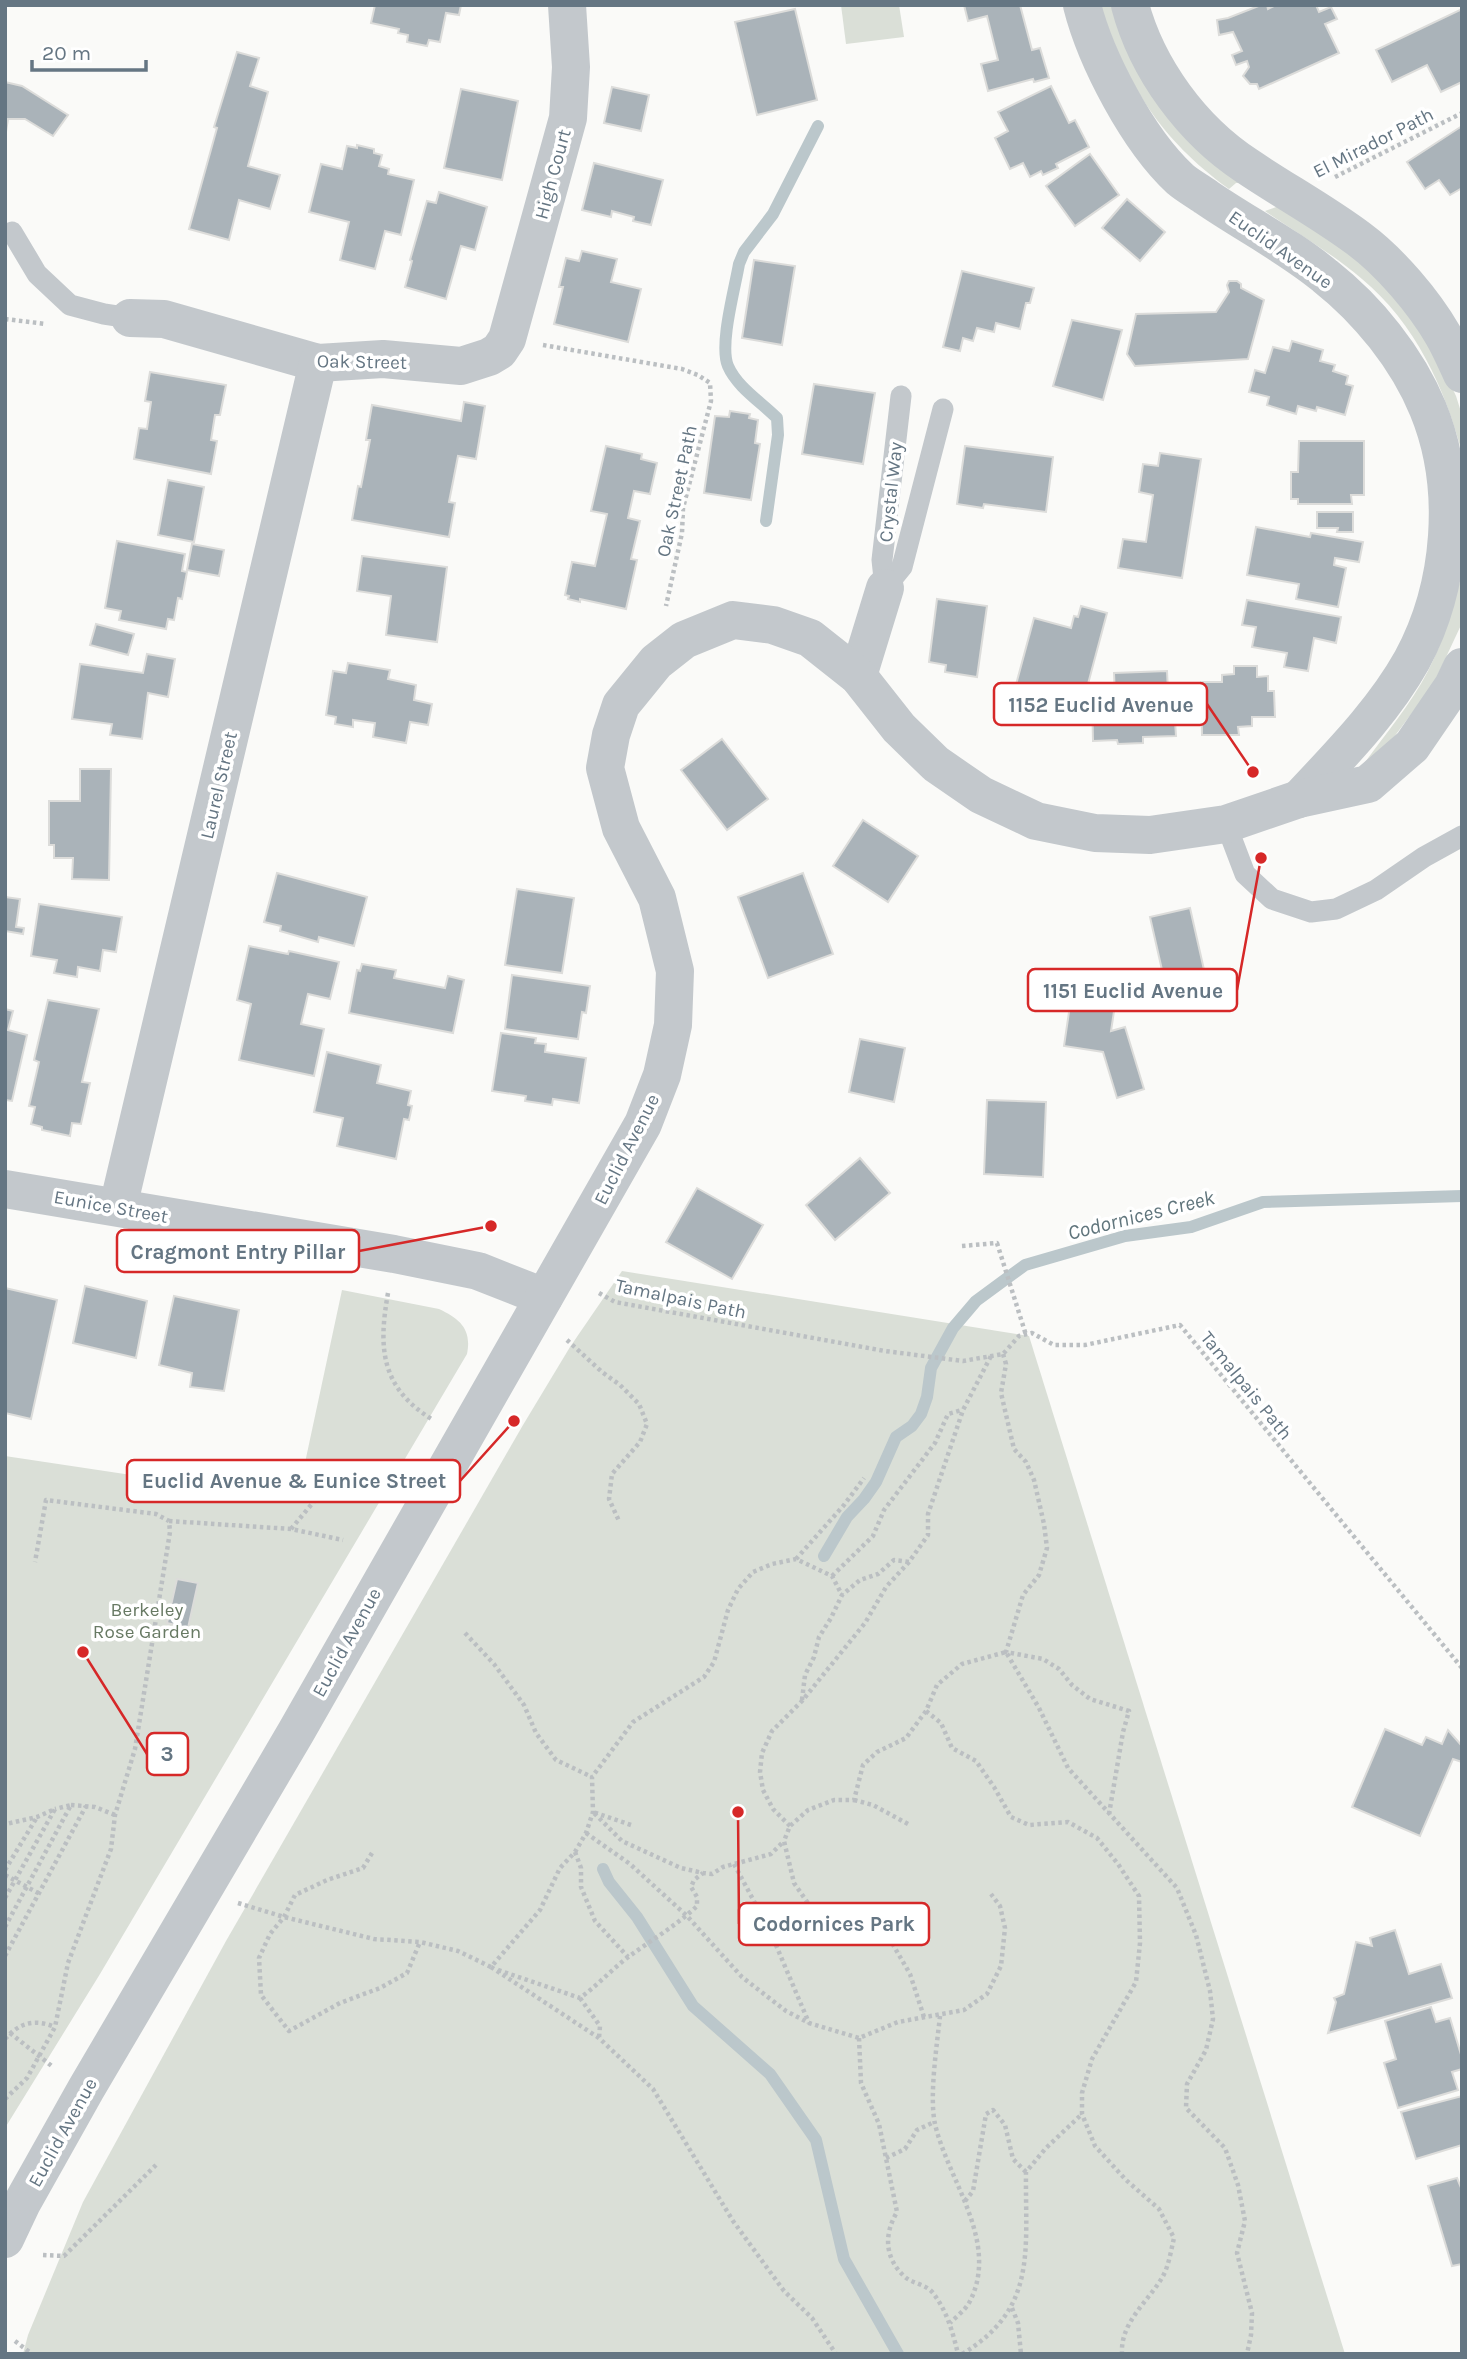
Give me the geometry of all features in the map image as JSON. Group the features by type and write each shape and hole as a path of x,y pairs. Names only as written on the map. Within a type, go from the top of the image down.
{"street":[{"name":"High Court","path":"507,339 568,118 571,67 567,5"},
{"name":"Euclid Avenue","path":"1082,5 1114,87 1143,134 1180,178 1325,276 1366,315 1408,369 1428,410 1443,462 1448,509 1446,556 1434,607 1412,659 1382,705 1336,760 1298,799"},
{"path":"1130,5 1155,66 1181,105 1216,142 1246,166 1361,241 1406,285 1443,335 1462,374"},
{"name":"Oak Street","path":"130,318 164,319 318,363 383,359 461,366 489,357 499,351 507,339"},
{"name":"Laurel Street","path":"118,1207 318,363"},
{"name":"Crystal Way","path":"858,676 885,588"},
{"name":"Euclid Avenue","path":"5,2239 67,2122 296,1732 643,1124 662,1075 673,1026 675,971 657,898 621,828 605,768 611,735 621,705 656,662 684,640 733,620 773,625 810,638 858,676 899,728 936,764 981,795 1036,821 1095,832 1150,835 1226,824 1298,799 1368,784 1412,746 1453,686 1462,667"},
{"name":"Eunice Street","path":"5,1189 478,1271 544,1297"}],"lane":[{"path":"12,232 37,274 70,305 130,318"},
{"name":"Crystal Way","path":"885,588 882,560 901,396"},
{"name":"Crystal Way","path":"885,588 902,567 943,409"},
{"path":"1226,824 1244,874 1272,899 1311,912 1336,909 1376,890 1462,835"}],"path":[{"name":"El Mirador Path","path":"1297,197 1462,113"},
{"name":"Oak Street Path","path":"507,339 681,369 710,383 711,401 683,508 682,533 665,607 684,640"},
{"path":"962,1246 997,1243 1026,1335 1019,1336 1003,1354 1006,1364 1001,1393 1014,1449 1026,1462 1034,1480 1047,1548 1040,1575 1023,1595 1013,1620 1006,1652 1069,1768 1177,1888 1196,1935 1210,1991 1213,2019 1206,2050 1186,2084 1186,2108 1224,2148 1238,2185 1245,2221 1237,2253 1252,2313 1247,2354"},
{"path":"388,1293 383,1320 384,1360 395,1385 418,1411 433,1420"},
{"name":"Tamalpais Path","path":"599,1293 615,1302 885,1350 963,1361 1003,1354"},
{"name":"Tamalpais Path","path":"1026,1335 1032,1334 1054,1345 1085,1345 1180,1325 1462,1668"},
{"path":"567,1340 620,1385 639,1405 647,1424 640,1442 612,1474 608,1499 620,1521"},
{"path":"790,1826 773,1809 763,1790 760,1772 762,1753 772,1731 802,1701 865,1623 886,1587 909,1562 928,1535 928,1514 963,1410 991,1356"},
{"path":"832,1576 873,1536 884,1510 935,1443 948,1414 963,1410"},
{"path":"291,1529 321,1493 359,1478 396,1486"},
{"path":"491,1967 540,1910 560,1868 575,1852 586,1833 593,1812 592,1777 633,1722 704,1677 714,1662 738,1589 753,1572 772,1564 796,1559 864,1478"},
{"path":"35,1562 46,1500 156,1514 169,1521 291,1529 343,1540"},
{"path":"5,2090 8,2096 27,2078 55,2027 68,1963 111,1849 115,1815 135,1749 170,1532 169,1521"},
{"path":"796,1559 832,1576 842,1595"},
{"path":"802,1701 805,1675 814,1657 819,1637 842,1595 860,1580 878,1574 894,1560 909,1562"},
{"path":"465,1633 494,1664 524,1705 536,1733 556,1760 592,1777"},
{"path":"854,1800 863,1765 877,1752 906,1738 926,1711 937,1685 962,1664 1006,1652 1043,1658 1059,1668 1072,1685 1090,1699 1129,1711 1109,1814"},
{"path":"926,1711 941,1723 952,1748 976,1761 1010,1817 1029,1825 1068,1822 1097,1838 1139,1896 1140,1943 1136,1982 1092,2059 1082,2093 1082,2114 1095,2146 1126,2180 1159,2208 1174,2238 1164,2275 1138,2309 1121,2342 1122,2354"},
{"path":"593,1812 622,1840 681,1868 712,1874 723,1867 771,1854 784,1841 790,1826 808,1810 834,1800 854,1800 873,1805 908,1824"},
{"path":"5,1825 71,1805 86,1806 115,1815"},
{"path":"5,1927 71,1805"},
{"path":"5,1956 86,1806"},
{"path":"5,1898 55,1809"},
{"path":"593,1812 631,1825"},
{"path":"37,1817 5,1872 40,1894"},
{"path":"586,1833 630,1864 687,1916 743,1977 786,2011 810,2023 859,2038 898,2022 964,2010 988,1994 1001,1966 1005,1928 1000,1906 991,1894"},
{"path":"784,1841 794,1883 810,1906 860,1926 892,1943 910,1974 924,2017"},
{"path":"575,1852 581,1868 582,1887 595,1921 628,1957"},
{"path":"372,1853 363,1868 327,1880 295,1895 284,1917 270,1934 259,1958 261,1995 289,2031 340,2003 380,1988 407,1973 420,1942"},
{"path":"734,1864 771,1931 810,2023"},
{"path":"580,1998 628,1957 697,1906 697,1897 691,1887 694,1880 703,1873"},
{"path":"200,1892 284,1917 374,1939 420,1942 458,1951 491,1967 580,1998 600,2026 599,2038"},
{"path":"771,1931 783,1919 810,1906"},
{"path":"491,1967 599,2038 653,2089 733,2221 784,2291 812,2318 836,2354"},
{"path":"940,2016 934,2070 934,2122 975,2231 980,2266 968,2305 950,2323"},
{"path":"5,2039 20,2025 40,2021 55,2027"},
{"path":"10,2033 19,2041"},
{"path":"859,2038 861,2084 879,2124 897,2212 888,2227 888,2252 905,2277 932,2291 950,2323 960,2354 987,2335 1012,2308 1021,2285 1026,2257 1026,2172 1046,2148 1082,2114"},
{"path":"965,2201 973,2191 986,2114 993,2110 1005,2125 1013,2159 1026,2172"},
{"path":"886,2158 905,2149 917,2130 934,2122"},
{"path":"43,2255 64,2256 156,2165"},
{"path":"1012,2308 1018,2323 1021,2354"},
{"path":"15,2341 32,2354"}],"green space":[{"path":"841,5 899,5 904,37 846,44"},
{"path":"1100,5 1113,5 1240,183 1229,189 1183,150 1165,130 1122,61"},
{"path":"1279,206 1341,247 1384,282 1408,312 1456,396 1462,415 1462,453 1437,381 1426,358 1398,316 1381,296 1351,270 1265,211"},
{"path":"1462,573 1462,623 1433,685 1391,741 1360,769 1405,709 1428,671 1452,611"},
{"path":"622,1271 1029,1336 1345,2354 23,2354 28,2335 83,2202 226,1941 523,1425 570,1347"},
{"name":"Berkeley Rose Garden","path":"342,1290 439,1309 463,1326 468,1338 467,1354 100,1974 5,2128 5,1456 297,1500"}],"building":[{"path":"375,5 461,5 459,15 446,13 440,42 429,40 427,46 407,42 408,35 398,33 399,29 371,23"},
{"path":"964,5 1020,5 1032,50 1040,48 1049,78 1034,82 1033,79 988,91 981,64 998,60 987,16 968,21"},
{"path":"1267,5 1268,9 1276,5 1316,5 1319,12 1331,7 1337,19 1325,24 1339,53 1259,89 1257,84 1250,84 1243,76 1249,67 1247,61 1236,65 1232,55 1242,51 1233,32 1219,35 1217,20"},
{"path":"795,9 817,100 757,115 735,22"},
{"path":"1462,9 1462,82 1441,92 1427,65 1392,82 1376,50"},
{"path":"237,52 259,58 250,86 268,92 248,166 280,175 270,209 239,200 229,240 189,229 217,128 214,127"},
{"path":"5,82 22,86 68,115 53,136 25,119 8,119 5,138"},
{"path":"1051,86 1069,123 1075,120 1089,147 1056,164 1058,168 1043,175 1041,171 1030,177 1023,163 1010,169 995,138 1008,131 998,112"},
{"path":"612,87 649,95 641,131 604,123"},
{"path":"461,89 518,101 502,180 444,168"},
{"path":"1462,126 1462,188 1450,195 1439,180 1425,189 1407,162"},
{"path":"357,145 374,149 374,153 382,155 379,166 389,169 388,174 414,180 401,235 385,231 375,269 340,260 349,222 309,212 321,164 342,169 347,146 357,148"},
{"path":"1090,154 1119,195 1075,226 1046,186"},
{"path":"594,163 663,180 651,225 633,221 634,217 612,211 611,217 582,210"},
{"path":"439,192 487,207 475,250 461,246 446,299 405,287 427,201 436,203"},
{"path":"1127,199 1165,232 1140,261 1102,228"},
{"path":"582,251 617,259 611,282 641,289 628,342 554,324 563,287 559,287 566,258 579,261"},
{"path":"754,260 795,266 782,345 742,338"},
{"path":"962,271 1034,288 1030,303 1026,303 1020,329 996,323 994,332 977,328 973,341 963,338 960,351 943,347"},
{"path":"1229,281 1237,281 1241,288 1264,300 1248,359 1135,366 1127,354 1136,314 1216,312 1229,292"},
{"path":"1072,320 1122,330 1103,400 1053,386"},
{"path":"1292,341 1323,350 1320,361 1335,365 1333,371 1348,376 1346,384 1353,386 1345,415 1317,407 1316,411 1298,406 1296,414 1267,405 1269,397 1249,392 1255,370 1265,373 1273,347 1289,351"},
{"path":"150,372 226,385 220,415 215,415 211,440 217,441 211,474 134,459 139,428 147,429 151,402 145,401"},
{"path":"814,384 875,393 863,464 802,454"},
{"path":"464,402 485,406 476,459 458,456 449,502 455,503 449,537 352,520 370,440 366,440 372,405 461,421"},
{"path":"730,411 750,414 749,418 758,420 755,443 760,444 751,500 704,493 715,416 729,417"},
{"path":"1299,441 1364,441 1364,495 1351,495 1352,504 1298,504 1298,499 1291,499 1291,472 1298,472"},
{"path":"606,446 642,454 641,459 657,463 650,494 634,491 628,518 640,521 631,559 637,560 626,609 580,599 580,602 568,599 569,596 565,595 572,562 595,566 607,514 591,511"},
{"path":"965,446 1053,457 1046,512 984,504 983,508 957,504"},
{"path":"1160,453 1201,459 1182,578 1118,568 1123,539 1146,542 1153,495 1139,492 1143,464 1158,466"},
{"path":"168,480 204,487 194,542 158,535"},
{"path":"1317,512 1353,512 1353,532 1337,532 1338,528 1317,528"},
{"path":"1256,527 1310,537 1311,533 1363,542 1359,562 1335,558 1334,565 1346,568 1338,607 1296,599 1299,584 1247,575"},
{"path":"117,541 185,554 182,571 187,572 182,599 178,598 174,620 168,619 166,629 119,620 121,611 105,608"},
{"path":"192,544 224,550 219,576 187,570"},
{"path":"362,556 447,567 437,642 386,635 391,596 357,591"},
{"path":"937,599 987,606 977,677 945,672 946,665 929,662"},
{"path":"1247,600 1341,617 1336,643 1314,638 1308,671 1284,667 1287,653 1252,647 1256,627 1242,625"},
{"path":"1081,606 1107,613 1081,710 1070,708 1066,720 1033,711 1037,698 1014,692 1034,618 1071,628 1074,616 1078,617"},
{"path":"96,624 134,634 128,655 90,645"},
{"path":"147,654 175,659 168,697 148,693 142,739 110,735 112,724 72,719 80,664 143,673"},
{"path":"348,663 390,670 388,679 416,685 414,700 432,704 428,725 410,722 406,743 373,737 375,723 353,720 353,727 335,724 336,717 326,715 333,671 346,673"},
{"path":"1234,666 1257,666 1257,677 1268,676 1268,691 1274,691 1275,717 1252,717 1252,726 1238,727 1239,735 1202,735 1201,682 1222,682 1222,675 1234,674"},
{"path":"1167,671 1168,691 1180,690 1181,706 1174,706 1176,736 1143,737 1143,743 1093,741 1092,696 1115,695 1114,673"},
{"path":"722,739 768,799 727,830 681,770"},
{"path":"80,769 111,769 109,880 72,879 73,858 54,858 54,845 49,845 49,801 80,801"},
{"path":"863,820 918,856 888,902 833,866"},
{"path":"277,873 367,897 354,946 319,937 318,942 280,931 281,926 264,922"},
{"path":"803,873 833,954 768,978 738,897"},
{"path":"517,889 574,898 562,973 505,965"},
{"path":"5,897 20,899 16,927 24,928 23,934 5,931"},
{"path":"39,904 122,917 116,952 103,950 100,971 78,967 77,977 54,973 57,960 31,956"},
{"path":"1190,908 1207,983 1167,992 1150,917"},
{"path":"249,946 339,962 330,999 308,994 301,1024 324,1029 314,1076 239,1060 251,1004 237,1000"},
{"path":"362,964 396,970 394,978 445,988 448,976 464,980 453,1033 349,1013 357,970 360,971"},
{"path":"512,975 590,986 578,1039 505,1029"},
{"path":"1074,978 1118,985 1111,1031 1125,1027 1144,1089 1117,1098 1103,1052 1064,1046"},
{"path":"48,1000 99,1009 82,1082 90,1083 81,1124 72,1123 70,1136 42,1130 42,1127 31,1124 35,1107 29,1106 39,1062 34,1060"},
{"path":"5,1009 13,1011 8,1030 27,1035 12,1101 5,1100"},
{"path":"501,1033 536,1038 535,1043 546,1044 545,1052 586,1058 579,1103 553,1099 552,1105 525,1101 526,1096 492,1091"},
{"path":"860,1039 905,1048 894,1102 849,1092"},
{"path":"327,1052 381,1065 377,1083 411,1091 409,1120 404,1119 396,1159 337,1146 343,1118 314,1112"},
{"path":"987,1100 1046,1102 1043,1177 984,1174"},
{"path":"860,1158 890,1193 835,1240 806,1205"},
{"path":"697,1188 763,1225 732,1279 666,1242"},
{"path":"85,1286 147,1301 136,1358 73,1343"},
{"path":"5,1288 57,1300 31,1419 5,1413"},
{"path":"174,1296 239,1310 224,1391 190,1387 192,1373 159,1365"},
{"path":"177,1579 198,1583 188,1628 167,1623"},
{"path":"1385,1729 1422,1745 1426,1737 1442,1744 1448,1730 1462,1746 1462,1762 1453,1759 1420,1836 1352,1807"},
{"path":"1395,1930 1409,1974 1441,1964 1452,1998 1328,2033 1336,2002 1334,1998 1344,1994 1356,1942 1372,1946 1370,1938"},
{"path":"1431,2007 1436,2022 1450,2018 1462,2058 1462,2069 1452,2072 1458,2090 1398,2108 1384,2063 1396,2059 1385,2021"},
{"path":"1462,2096 1462,2145 1416,2159 1401,2112"},
{"path":"1457,2178 1462,2190 1462,2264 1452,2266 1428,2186"}],"waterway":[{"name":"Codornices Creek","path":"766,521 778,435 777,418 732,374 726,357 726,331 739,264 744,252 773,214 818,126"},
{"name":"Codornices Creek","path":"824,1556 847,1517 876,1482 896,1437 912,1426 921,1414 927,1397 931,1368 953,1328 976,1301 1025,1265 1125,1236 1191,1227 1263,1202 1462,1196"},
{"name":"Codornices Creek","path":"603,1869 609,1882 637,1917 693,2006 770,2074 816,2140 844,2259 898,2354"}],"place":[{"name":"1152 Euclid Avenue","path":"1253,772"},
{"name":"1151 Euclid Avenue","path":"1261,858"},
{"name":"Cragmont Entry Pillar","path":"491,1226"},
{"name":"Euclid Avenue & Eunice Street","path":"514,1421"},
{"name":"3","path":"83,1652"},
{"name":"Codornices Park","path":"738,1812"}]}
